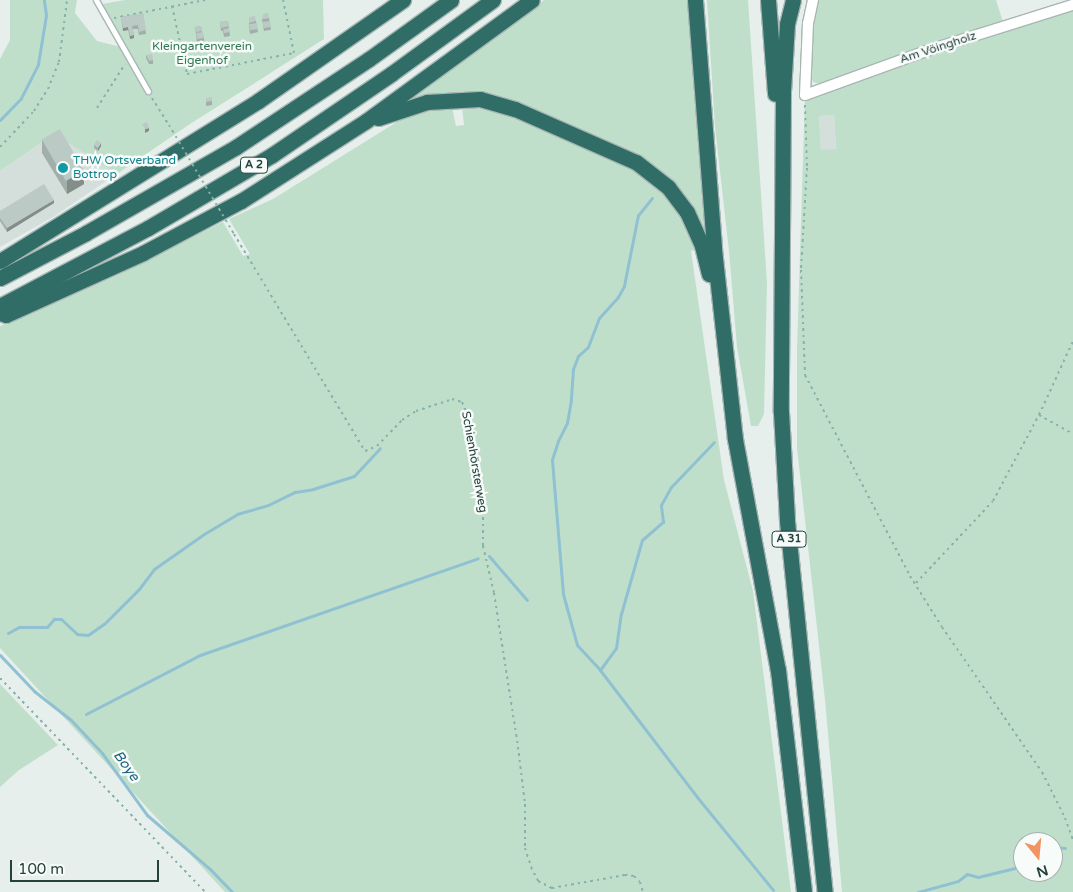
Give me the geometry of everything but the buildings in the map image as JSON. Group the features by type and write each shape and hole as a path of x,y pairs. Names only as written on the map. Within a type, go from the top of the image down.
{"highway":[{"path":"0,260 258,101 403,0"},
{"name":"A 2","path":"0,278 86,233 236,147 369,58 451,0"},
{"name":"A 2","path":"0,306 148,228 272,155 391,74 493,0"},
{"path":"0,313 6,314 143,253 241,201 366,121 532,0"},
{"name":"A 31","path":"695,0 720,312 735,439 778,670 804,892"},
{"path":"768,0 782,185"},
{"path":"782,185 783,91 788,24 792,0"},
{"path":"366,121 427,102 480,99 515,109 636,162 668,187 687,212 702,246 720,312"},
{"name":"A 31","path":"782,185 781,412 787,521 825,892"}],"street":[{"path":"805,95 808,22 813,0"},
{"name":"Am Vöingholz","path":"805,95 928,50 1073,5"}],"lane":[{"path":"96,0 148,91"}],"path":[{"path":"0,148 23,124 48,89 59,62 67,0"},
{"path":"107,19 205,0"},
{"path":"172,6 187,74 294,53 283,0"},
{"path":"97,108 129,58"},
{"name":"Schienhörsterweg","path":"148,91 364,451 377,446 402,420 416,411 452,399 462,402 466,410 483,511 484,546 494,593 517,737 525,804 525,848 531,867 538,881 552,888 625,875 634,876 640,882 643,892"},
{"path":"805,95 807,168 801,270 805,374 916,584 942,627 1042,772 1065,818 1073,840"},
{"path":"916,584 993,501 1039,415 1073,340"},
{"path":"1039,415 1073,434"},
{"path":"0,678 205,892"}],"shaded area":[{"path":"834,115 836,150 821,151 819,116"},
{"path":"54,134 117,174 53,217 0,247 0,171"}],"green space":[{"name":"Kleingartenverein Eigenhof","path":"10,0 77,0 75,13 97,41 117,46 124,43 102,4 125,0 323,0 324,39 190,124 117,174 54,134 0,171 0,59 10,40"},
{"path":"544,0 688,0 706,233 704,234 685,195 674,185 624,150 522,104 486,94 462,92 414,98"},
{"path":"707,0 748,0 767,283 764,414 758,426 751,426 737,347 729,251 715,127"},
{"path":"817,0 996,0 1003,22 820,84 813,82 810,74 811,32"},
{"path":"1073,5 1073,892 842,892 825,700 797,448 797,350 805,95","holes":["834,115 836,149 821,150 819,116"]},
{"path":"452,107 456,126 464,125 462,107 482,109 522,119 629,165 661,187 678,207 697,249 691,251 724,480 753,591 791,892 225,892 0,648 0,326 118,275 223,222 243,256 250,254 229,219 273,199 400,120 434,109"},
{"path":"0,684 58,745 19,770 0,787"}],"waterway":[{"path":"0,120 21,98 38,64 46,15 44,0"},
{"path":"652,198 638,215 624,286 618,297 599,318 588,347 578,356 573,369 567,423 558,441 552,460 563,594 577,645 600,670 697,797 773,890"},
{"path":"600,670 616,648 621,614 642,540 663,522 661,505 671,487 714,442"},
{"path":"8,633 19,627 47,627 54,619 61,619 77,634 88,635 104,624 139,589 154,569 204,534 237,514 268,505 295,492 313,489 354,476 380,448"},
{"path":"489,556 527,600"},
{"path":"86,714 200,655 478,558"},
{"name":"Boye","path":"0,655 34,691 71,720 102,753 147,815 210,869 232,892"},
{"path":"918,892 958,881 967,874 978,877 1013,868"}],"place":[{"name":"THW Ortsverband Bottrop","path":"63,168"}]}
